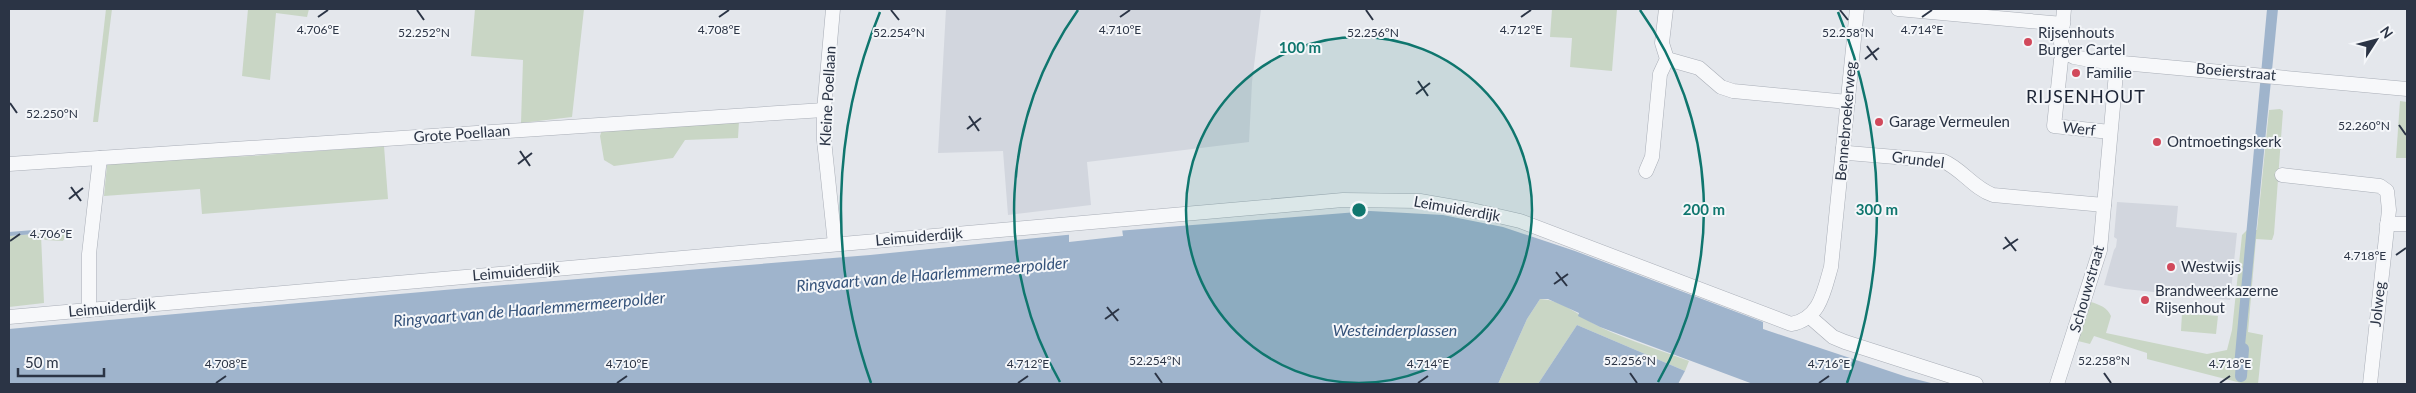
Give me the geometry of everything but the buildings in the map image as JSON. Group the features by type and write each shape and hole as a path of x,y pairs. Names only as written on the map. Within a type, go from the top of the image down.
{"street":[{"name":"Kleine Poellaan","path":"833,9 824,110 824,140 835,244"},
{"path":"1646,171 1652,157 1660,74 1667,59 1662,43 1666,9"},
{"name":"Bennebroekerweg","path":"1810,317 1822,297 1831,267 1857,9"},
{"path":"1898,9 2063,24"},
{"path":"2064,9 2061,43 2066,53"},
{"name":"Boeierstraat","path":"2066,53 2074,57 2090,60 2407,89"},
{"name":"Werf","path":"2066,53 2061,60 2054,126 2110,132 2117,62"},
{"path":"1667,59 1700,68 1721,87 1733,91 1848,102"},
{"name":"Grote Poellaan","path":"9,164 824,110"},
{"name":"Schouwstraat","path":"2057,384 2096,265 2102,234 2110,132"},
{"name":"Grundel","path":"1844,148 1848,153 1943,161 1953,165 1984,192 1993,195 2104,205"},
{"path":"89,310 89,254 100,158"},
{"name":"Jolweg","path":"2282,175 2384,187 2388,195 2387,224 2370,384"},
{"name":"Leimuiderdijk","path":"9,317 1343,200 1420,201 1520,221 1791,324 1802,322 1810,317"},
{"path":"2387,224 2407,224"},
{"path":"1810,317 1832,337 1844,342 1976,384"}],"shaded area":[{"path":"946,9 1261,9 1252,82 1249,142 1087,162 1091,205 1008,215 1003,151 938,153"},
{"name":"Westwijs","path":"2117,202 2178,206 2176,227 2237,233 2230,300 2104,285 2116,247 2117,239 2114,237"}],"green space":[{"path":"106,9 112,9 98,122 93,122"},
{"path":"248,9 309,9 307,17 276,13 270,80 242,76"},
{"path":"475,9 584,9 572,117 521,123 523,60 471,56"},
{"path":"1552,9 1617,9 1612,71 1570,67 1572,38 1550,37"},
{"path":"2400,101 2407,102 2407,158 2396,158"},
{"path":"2280,109 2283,111 2274,234 2272,240 2256,239 2248,332 2263,335 2258,384 2245,384 2147,359 2147,353 2094,336 2090,344 2078,341 2091,302 2105,308 2111,316 2106,333 2207,354 2227,350 2232,330 2242,235 2247,230 2257,230 2269,110"},
{"path":"739,121 738,138 685,140 673,158 614,166 604,160 600,136 602,130"},
{"path":"384,146 388,199 202,214 200,189 104,196 107,165 113,162 251,156"},
{"path":"68,231 63,241 45,240 41,235 44,303 9,307 9,236"},
{"path":"1540,299 1565,306 1613,333 1689,361 1685,371 1577,325 1538,384 1498,384 1527,319"},
{"path":"2182,313 2218,316 2216,334 2181,331"}],"water":[{"path":"2267,9 2278,9 2243,366 2234,366"},
{"path":"1370,211 1443,215 1503,227 1575,251 1763,322 1763,329 1907,377 1935,384 1753,384 1600,327 1578,316 1579,313 1548,299 1540,299 1527,319 1498,384 9,384 9,329 444,290 870,255 1066,235"},
{"path":"1577,325 1685,371 1678,384 1538,384"}],"pier":[{"path":"1122,229 1123,236 1069,242 1069,234"}],"waterway":[{"path":"9,234 34,232"},
{"path":"2241,376 2243,349"}],"place":[{"name":"Rijsenhouts Burger Cartel","path":"2028,42"},
{"name":"Familie","path":"2076,73"},
{"name":"Garage Vermeulen","path":"1879,122"},
{"name":"Ontmoetingskerk","path":"2157,142"},
{"name":"Westwijs","path":"2171,267"},
{"name":"Brandweerkazerne Rijsenhout","path":"2145,300"}],"district":[{"name":"RIJSENHOUT","path":"2086,97"}],"water label":[{"name":"Ringvaart van de Haarlemmermeerpolder","path":"932,274"},
{"name":"Ringvaart van de Haarlemmermeerpolder","path":"529,309"},
{"name":"Westeinderplassen","path":"1395,330"}]}
